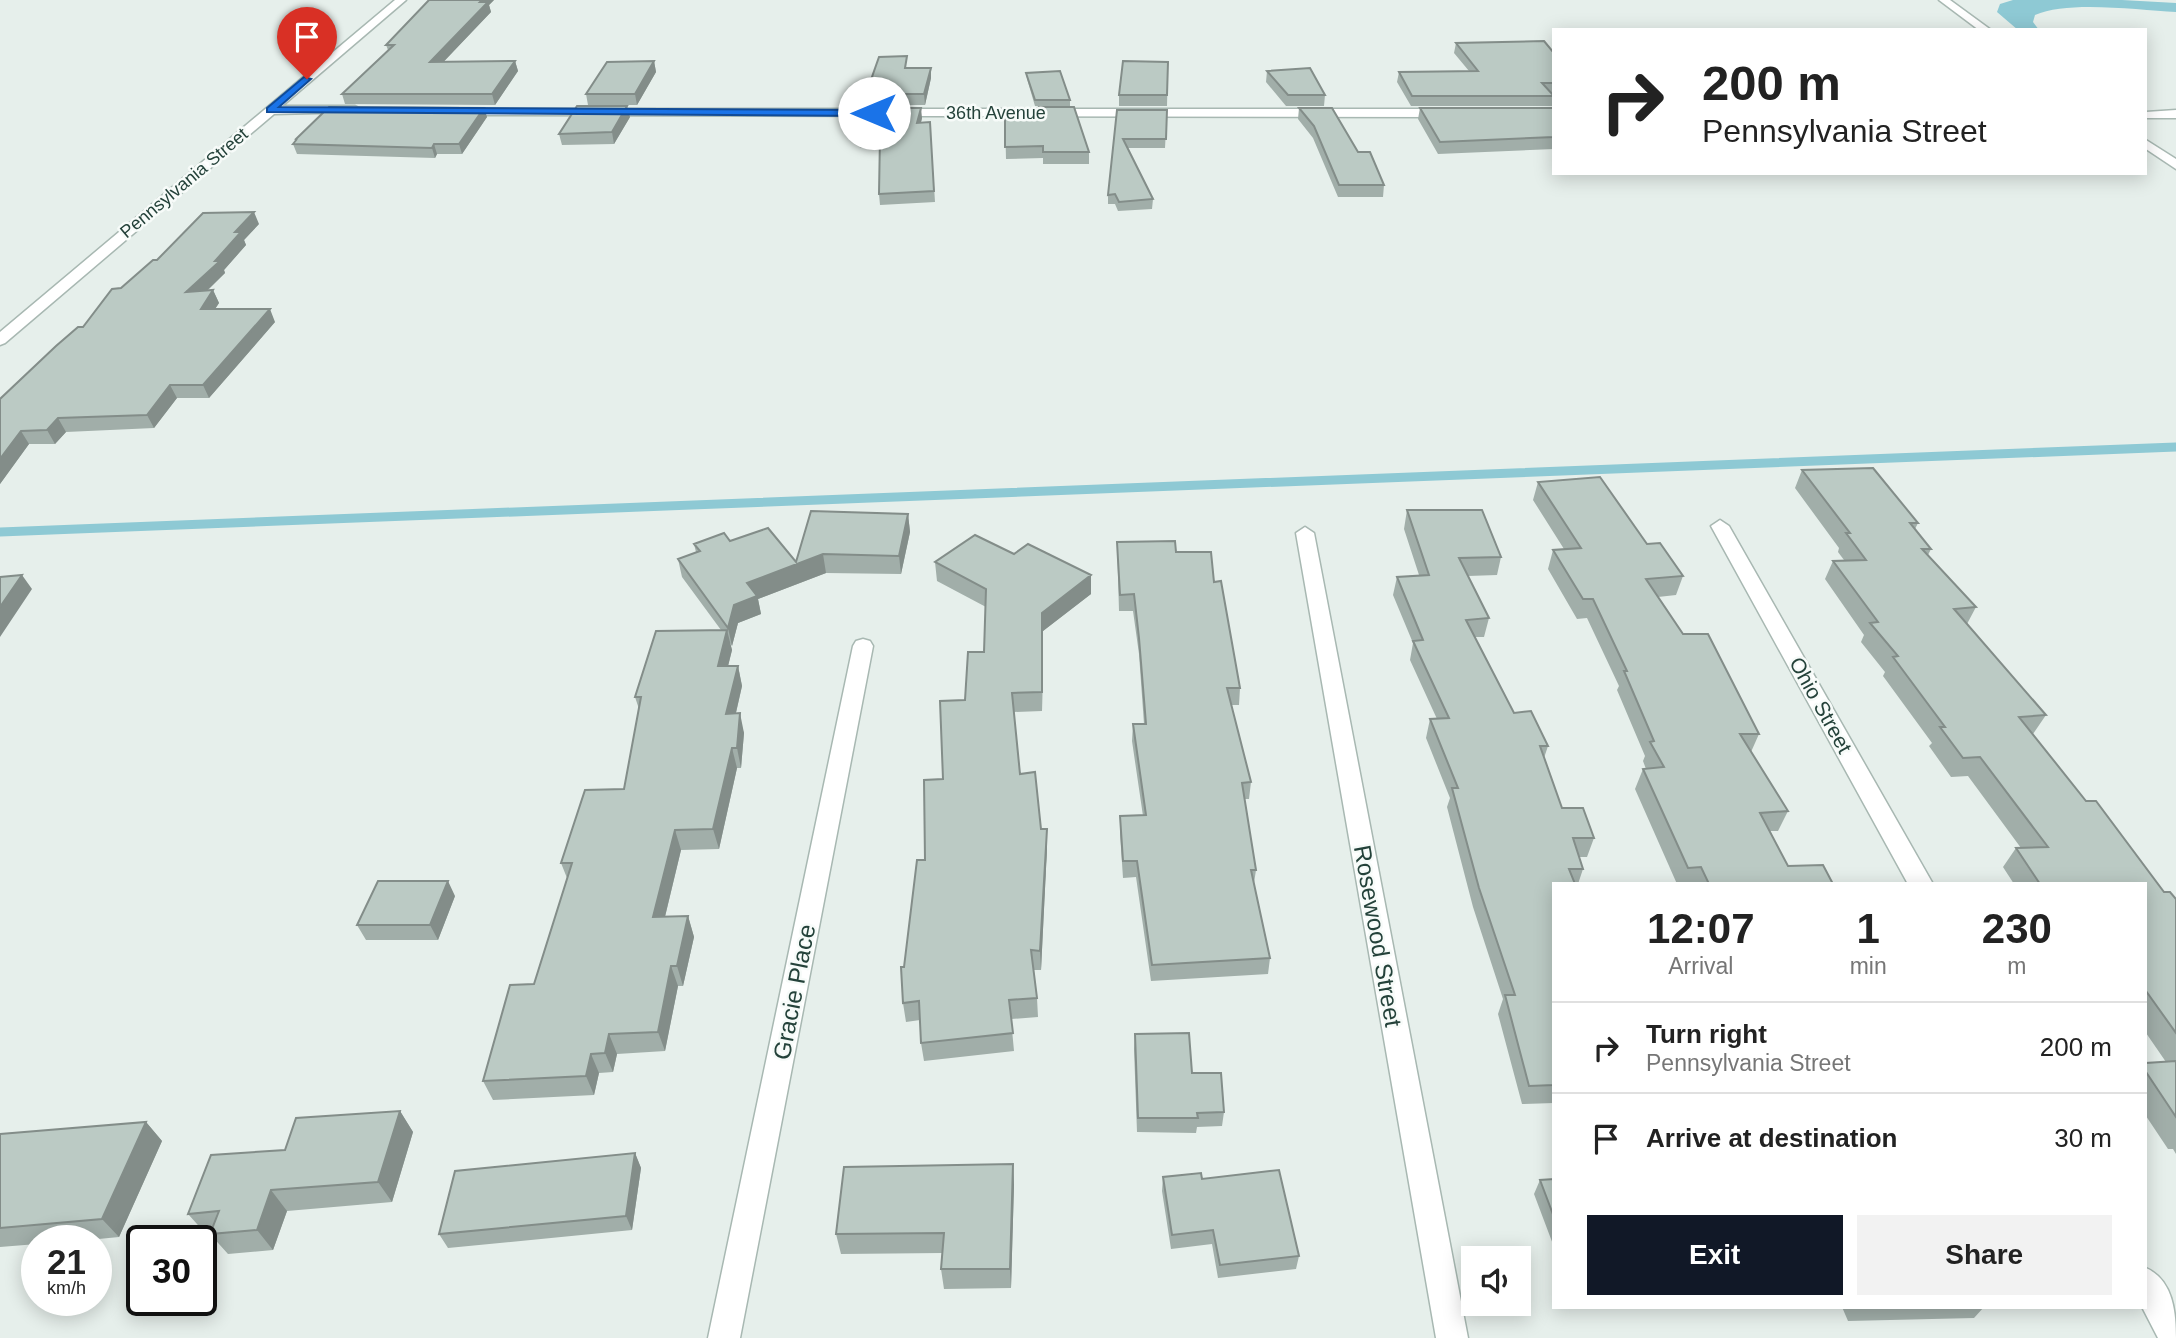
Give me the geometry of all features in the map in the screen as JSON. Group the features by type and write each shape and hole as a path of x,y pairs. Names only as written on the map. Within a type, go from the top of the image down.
{"street":[{"name":"Pennsylvania Street","path":"0,340 401,0"},
{"path":"1944,0 1983,28"},
{"path":"270,110 366,110"},
{"name":"36th Avenue","path":"449,111 1458,113"},
{"path":"2147,114 2176,114"},
{"path":"2147,145 2176,165"},
{"name":"Ohio Street","path":"1720,526 1920,882"},
{"name":"Rosewood Street","path":"1305,533 1452,1338"},
{"name":"Gracie Place","path":"724,1338 863,646"},
{"path":"2147,1286 2176,1338"}],"water":[{"path":"2013,0 2122,0 2176,3 2176,12 2104,7 2066,8 2035,15 2033,22 2038,28 2016,28 1997,12 2000,4"}],"building":[{"path":"429,0 488,2 430,62 515,61 492,94 342,94 394,45 386,45"},
{"path":"1544,41 1552,51 1552,83 1542,83 1552,96 1412,96 1399,72 1478,71 1456,43"},
{"path":"907,56 905,68 931,68 924,94 866,94 879,57"},
{"path":"654,61 635,94 586,94 607,62"},
{"path":"1123,61 1168,62 1167,95 1119,95"},
{"path":"1310,68 1325,95 1288,95 1267,71"},
{"path":"1060,71 1070,100 1035,100 1026,73"},
{"path":"577,106 627,106 612,132 559,134"},
{"path":"329,107 484,108 459,144 434,144 432,148 293,144"},
{"path":"1039,107 1074,107 1089,152 1043,152 1043,146 1005,147 1005,117 1041,115"},
{"path":"862,108 921,108 917,123 930,122 934,191 879,194 880,137 858,137 858,120"},
{"path":"1299,108 1332,108 1358,152 1370,152 1384,185 1339,185 1314,126"},
{"path":"1420,108 1552,108 1552,137 1440,142"},
{"path":"1117,110 1167,110 1166,139 1123,139 1153,199 1119,202 1115,194 1108,195"},
{"path":"254,212 235,232 241,232 215,261 220,261 186,292 213,290 201,309 270,309 203,385 170,385 147,415 58,418 47,430 21,431 0,459 0,399 56,346 78,327 83,327 112,289 121,288 153,260 157,260 203,213"},
{"path":"1873,468 1918,523 1910,523 1931,549 1922,549 1976,607 1954,609 2046,715 2019,717 2086,801 2096,801 2164,892 2170,892 2176,899 2176,1033 2147,992 2147,882 2039,882 2016,848 2048,847 1980,757 1963,758 1940,727 1945,727 1893,657 1898,656 1870,623 1878,622 1833,561 1866,560 1846,533 1850,533 1802,470"},
{"path":"1600,477 1647,544 1660,543 1683,576 1646,579 1683,634 1708,634 1759,734 1740,734 1788,811 1760,813 1788,866 1823,865 1832,882 1708,882 1701,867 1688,868 1643,769 1664,767 1650,742 1654,741 1624,671 1627,671 1593,599 1583,599 1553,550 1581,548 1538,482"},
{"path":"1407,510 1482,510 1501,557 1459,558 1489,618 1466,620 1514,713 1531,711 1548,746 1540,746 1562,808 1583,808 1594,838 1573,838 1583,869 1569,869 1574,882 1552,882 1552,1085 1529,1086 1505,995 1515,995 1479,888 1452,788 1458,788 1430,719 1449,718 1413,641 1423,640 1397,577 1429,575"},
{"path":"811,511 908,514 899,556 823,554 747,583 757,596 734,605 728,628 678,559 700,551 694,544 724,533 730,541 768,528 796,562"},
{"path":"975,535 1014,554 1028,544 1091,575 1042,613 1042,692 1012,693 1020,774 1035,772 1041,829 1047,829 1040,951 1031,950 1037,998 1009,1000 1013,1033 921,1043 919,1001 903,1003 901,967 904,967 917,860 925,860 924,780 943,779 940,701 965,700 968,652 984,652 986,589 935,562"},
{"path":"1175,541 1176,552 1211,552 1214,582 1221,581 1240,688 1227,688 1251,782 1242,783 1256,870 1251,870 1270,958 1152,965 1137,861 1123,861 1120,816 1146,815 1133,724 1146,724 1134,594 1120,595 1117,542"},
{"path":"22,575 0,607 0,577"},
{"path":"727,630 718,666 738,666 726,714 740,713 737,748 732,748 713,829 675,830 653,917 688,916 677,966 671,966 658,1032 609,1034 605,1053 591,1054 586,1076 483,1081 510,985 534,984 572,863 561,863 585,790 624,789 641,697 635,697 656,631"},
{"path":"378,881 448,881 430,925 357,925"},
{"path":"1189,1033 1192,1073 1221,1073 1224,1112 1197,1113 1198,1118 1138,1118 1135,1034"},
{"path":"2176,1061 2176,1117 2147,1074 2147,1063"},
{"path":"400,1111 378,1182 271,1190 257,1230 217,1233 217,1225 214,1225 219,1211 188,1214 211,1155 285,1150 296,1118"},
{"path":"146,1122 102,1219 0,1228 0,1134"},
{"path":"635,1153 626,1216 439,1234 455,1171"},
{"path":"1013,1164 1010,1269 941,1269 944,1233 836,1234 844,1167"},
{"path":"1279,1170 1299,1256 1220,1265 1213,1230 1172,1235 1163,1177 1201,1173 1202,1179"},
{"path":"1552,1179 1552,1212 1540,1180"}],"waterway":[{"path":"0,532 2176,447"}],"route":[{"path":"307,79 270,110 874,113"}]}
